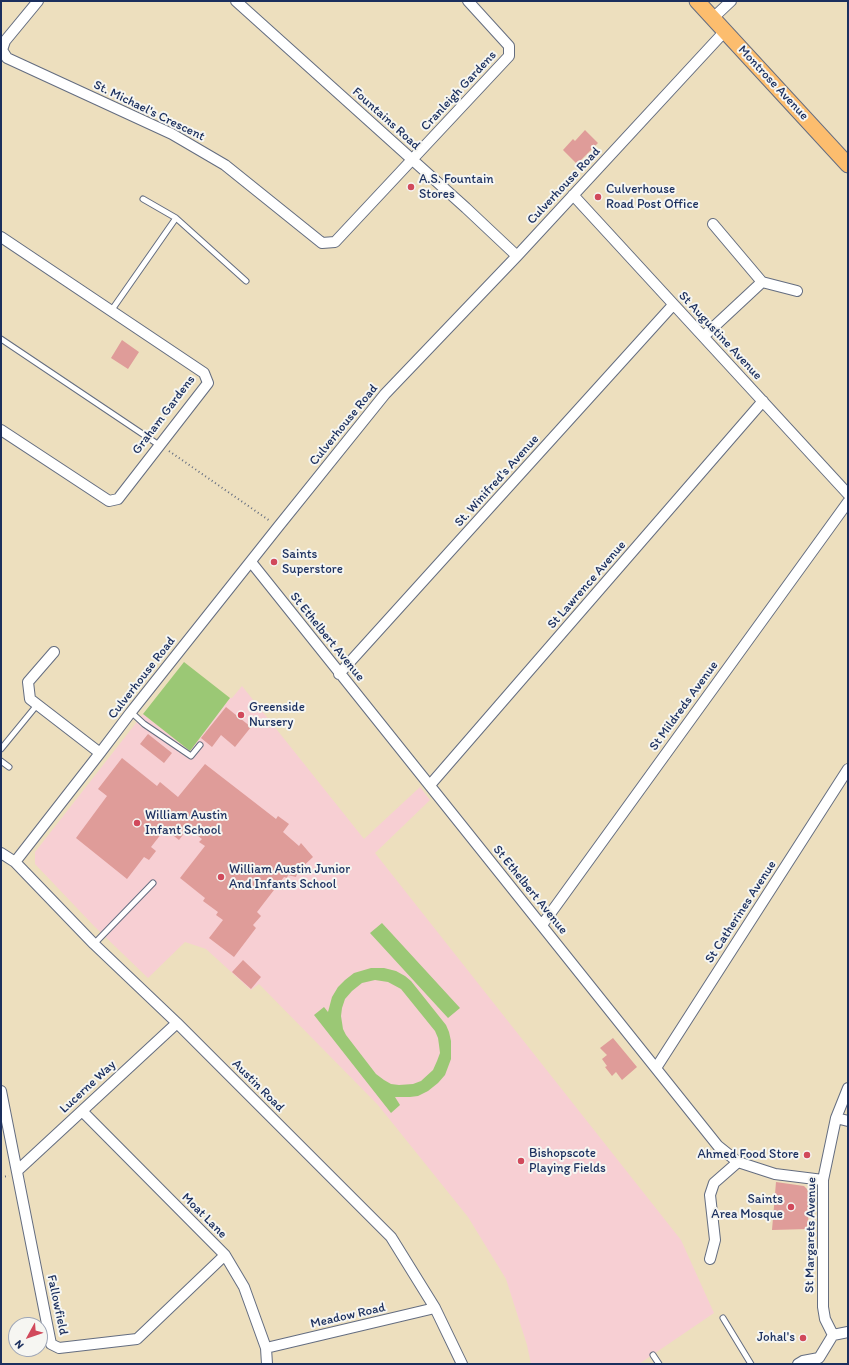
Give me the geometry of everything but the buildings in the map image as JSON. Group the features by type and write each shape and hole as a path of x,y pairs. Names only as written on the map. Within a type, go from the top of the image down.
{"main road":[{"name":"Montrose Avenue","path":"697,1 848,165"}],"street":[{"name":"St. Michael's Crescent","path":"38,1 5,41 2,50 7,58 172,134 225,165 322,243 334,242 412,160"},
{"name":"Fountains Road","path":"236,1 517,256"},
{"name":"Cranleigh Gardens","path":"412,160 509,56 509,46 468,1"},
{"path":"713,18 731,1"},
{"name":"Culverhouse Road","path":"15,862 131,712 385,394 517,256 725,31"},
{"name":"St Augustine Avenue","path":"573,195 848,494"},
{"path":"713,224 762,282 797,291"},
{"name":"Graham Gardens","path":"1,237 204,373 208,383 118,499 109,501 1,430"},
{"path":"704,336 762,282"},
{"name":"St. Winifred's Avenue","path":"339,674 673,305"},
{"name":"St Lawrence Avenue","path":"430,785 763,401"},
{"name":"St Mildreds Avenue","path":"542,926 848,502"},
{"name":"St Ethelbert Avenue","path":"250,562 718,1146 738,1162 775,1174 823,1180"},
{"path":"54,652 28,682 30,699 100,753"},
{"name":"St Catherines Avenue","path":"656,1068 848,769"},
{"name":"Austin Road","path":"1,853 15,862 94,944 177,1023 391,1237 436,1308 462,1364"},
{"name":"Lucerne Way","path":"17,1171 177,1023"},
{"name":"St Margarets Avenue","path":"834,1335 825,1319 823,1307 823,1180 836,1118 848,1088"},
{"name":"Fallowfield","path":"1,1091 51,1344 59,1348 137,1339 225,1255"},
{"name":"Moat Lane","path":"82,1111 225,1255 244,1287 266,1348 267,1364"},
{"path":"836,1118 848,1121"},
{"path":"710,1258 715,1240 710,1195 714,1183 738,1162"},
{"name":"Meadow Road","path":"266,1348 436,1308"},
{"path":"798,1364 803,1361 820,1361 834,1335 848,1332"}],"lane":[{"path":"143,199 176,218 246,281"},
{"path":"111,311 176,218"},
{"path":"1,339 159,445"},
{"path":"1,749 38,704"},
{"path":"131,712 144,724 191,756 200,745"},
{"path":"1,761 9,767"},
{"path":"94,944 153,883"},
{"path":"723,1318 750,1364"},
{"path":"654,1355 659,1364"}],"path":[{"path":"159,445 278,527"}],"shaded area":[{"path":"242,686 364,839 420,787 430,800 375,853 681,1240 714,1313 639,1364 531,1364 527,1345 506,1279 468,1217 378,1105 259,984 251,990 206,949 185,942 148,978 95,927 35,864 35,852 143,714 190,751 230,698 232,698"}],"green space":[{"path":"184,662 230,698 190,751 143,714"},
{"path":"382,923 460,1008 448,1018 370,933"},
{"path":"371,968 384,968 396,971 405,976 411,981 446,1025 449,1032 451,1041 451,1059 445,1075 428,1091 418,1096 395,1097 400,1105 391,1113 314,1015 324,1007 328,1012 332,997 338,987 354,973","holes":["375,980 388,982 401,989 435,1031 438,1038 440,1053 433,1070 421,1081 413,1084 391,1084 376,1074 343,1029 341,1016 342,1008 345,999 352,991 362,983"]}],"place":[{"name":"A.S. Fountain Stores","path":"411,187"},
{"name":"Culverhouse Road Post Office","path":"598,197"},
{"name":"Saints Superstore","path":"274,562"},
{"name":"Greenside Nursery","path":"241,715"},
{"name":"William Austin Infant School","path":"137,823"},
{"name":"William Austin Junior And Infants School","path":"221,877"},
{"name":"Ahmed Food Store","path":"807,1155"},
{"name":"Bishopscote Playing Fields","path":"521,1161"},
{"name":"Saints Area Mosque","path":"791,1207"},
{"name":"Johal's","path":"803,1338"}]}
